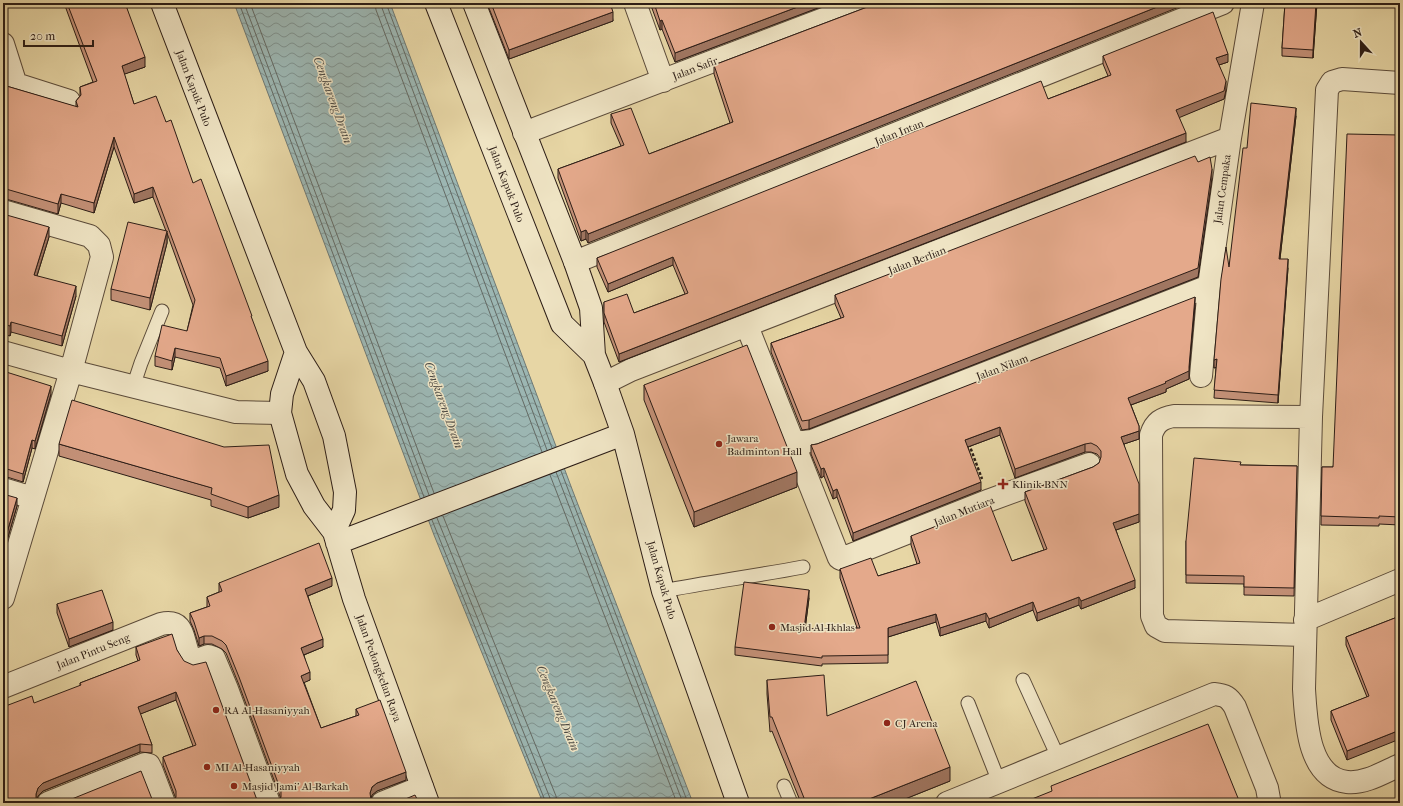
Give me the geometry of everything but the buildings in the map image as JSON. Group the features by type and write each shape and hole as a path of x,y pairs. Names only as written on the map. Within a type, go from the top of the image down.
{"street":[{"name":"Jalan Kapuk Pulo","path":"162,3 296,352 314,381 334,436 345,492 342,537"},
{"name":"Jalan Kapuk Pulo","path":"436,3 562,324 594,355"},
{"name":"Jalan Kapuk Pulo","path":"474,3 575,262 591,308 594,355 605,383 616,437 663,592 738,803"},
{"path":"635,3 663,81"},
{"name":"Jalan Safir","path":"524,132 663,81 866,3"},
{"name":"Jalan Intan","path":"575,262 1223,3"},
{"name":"Jalan Cempaka","path":"1201,376 1209,286 1230,138 1253,3"},
{"path":"3,44 9,83 68,101"},
{"path":"1400,83 1342,79 1332,82 1327,90 1311,417 1304,689 1306,721 1315,756 1324,770 1335,779 1348,782 1365,780 1400,765"},
{"name":"Jalan Berlian","path":"605,383 631,370 1230,138"},
{"path":"3,211 90,236 99,245 102,257 71,371 3,597"},
{"name":"Jalan Nilam","path":"794,443 812,441 1209,286"},
{"path":"747,326 794,443"},
{"path":"3,352 133,387 236,412 280,413"},
{"path":"296,352 282,394 280,413 297,474 314,506 342,537 616,437"},
{"path":"1311,417 1174,416 1166,417 1158,422 1153,428 1151,435 1152,616 1156,626 1165,631 1305,628 1400,580"},
{"name":"Jalan Mutiara","path":"794,443 840,559 990,500 1089,464"},
{"path":"3,490 33,498"},
{"name":"Jalan Pedongkelan Raya","path":"342,537 354,599 425,795"},
{"name":"Jalan Pintu Seng","path":"3,687 162,624 169,622 175,623 178,626 191,659 194,661 208,656 214,658 269,803"},
{"path":"947,803 1206,696 1222,694 1230,698 1235,706 1267,788 1269,799 1268,803"},
{"path":"48,803 145,764 149,765 151,769 164,803"},
{"path":"382,803 425,795"}],"lane":[{"path":"133,387 162,311"},
{"path":"663,592 803,567"},
{"path":"1023,680 1058,757"},
{"path":"968,704 999,782"},
{"path":"784,786 791,803"}],"water":[{"name":"Cengkareng Drain","path":"234,3 390,3 572,489 693,803 543,803 434,535"}],"place":[{"name":"Jawara Badminton Hall","path":"719,444"},
{"name":"Klinik BNN","path":"1003,484"},
{"name":"Masjid Al-Ikhlas","path":"772,627"},
{"name":"RA Al-Hasaniyyah","path":"216,710"},
{"name":"CJ Arena","path":"887,723"},
{"name":"MI Al-Hasaniyyah","path":"207,767"},
{"name":"Masjid Jami' Al-Barkah","path":"234,786"}]}
